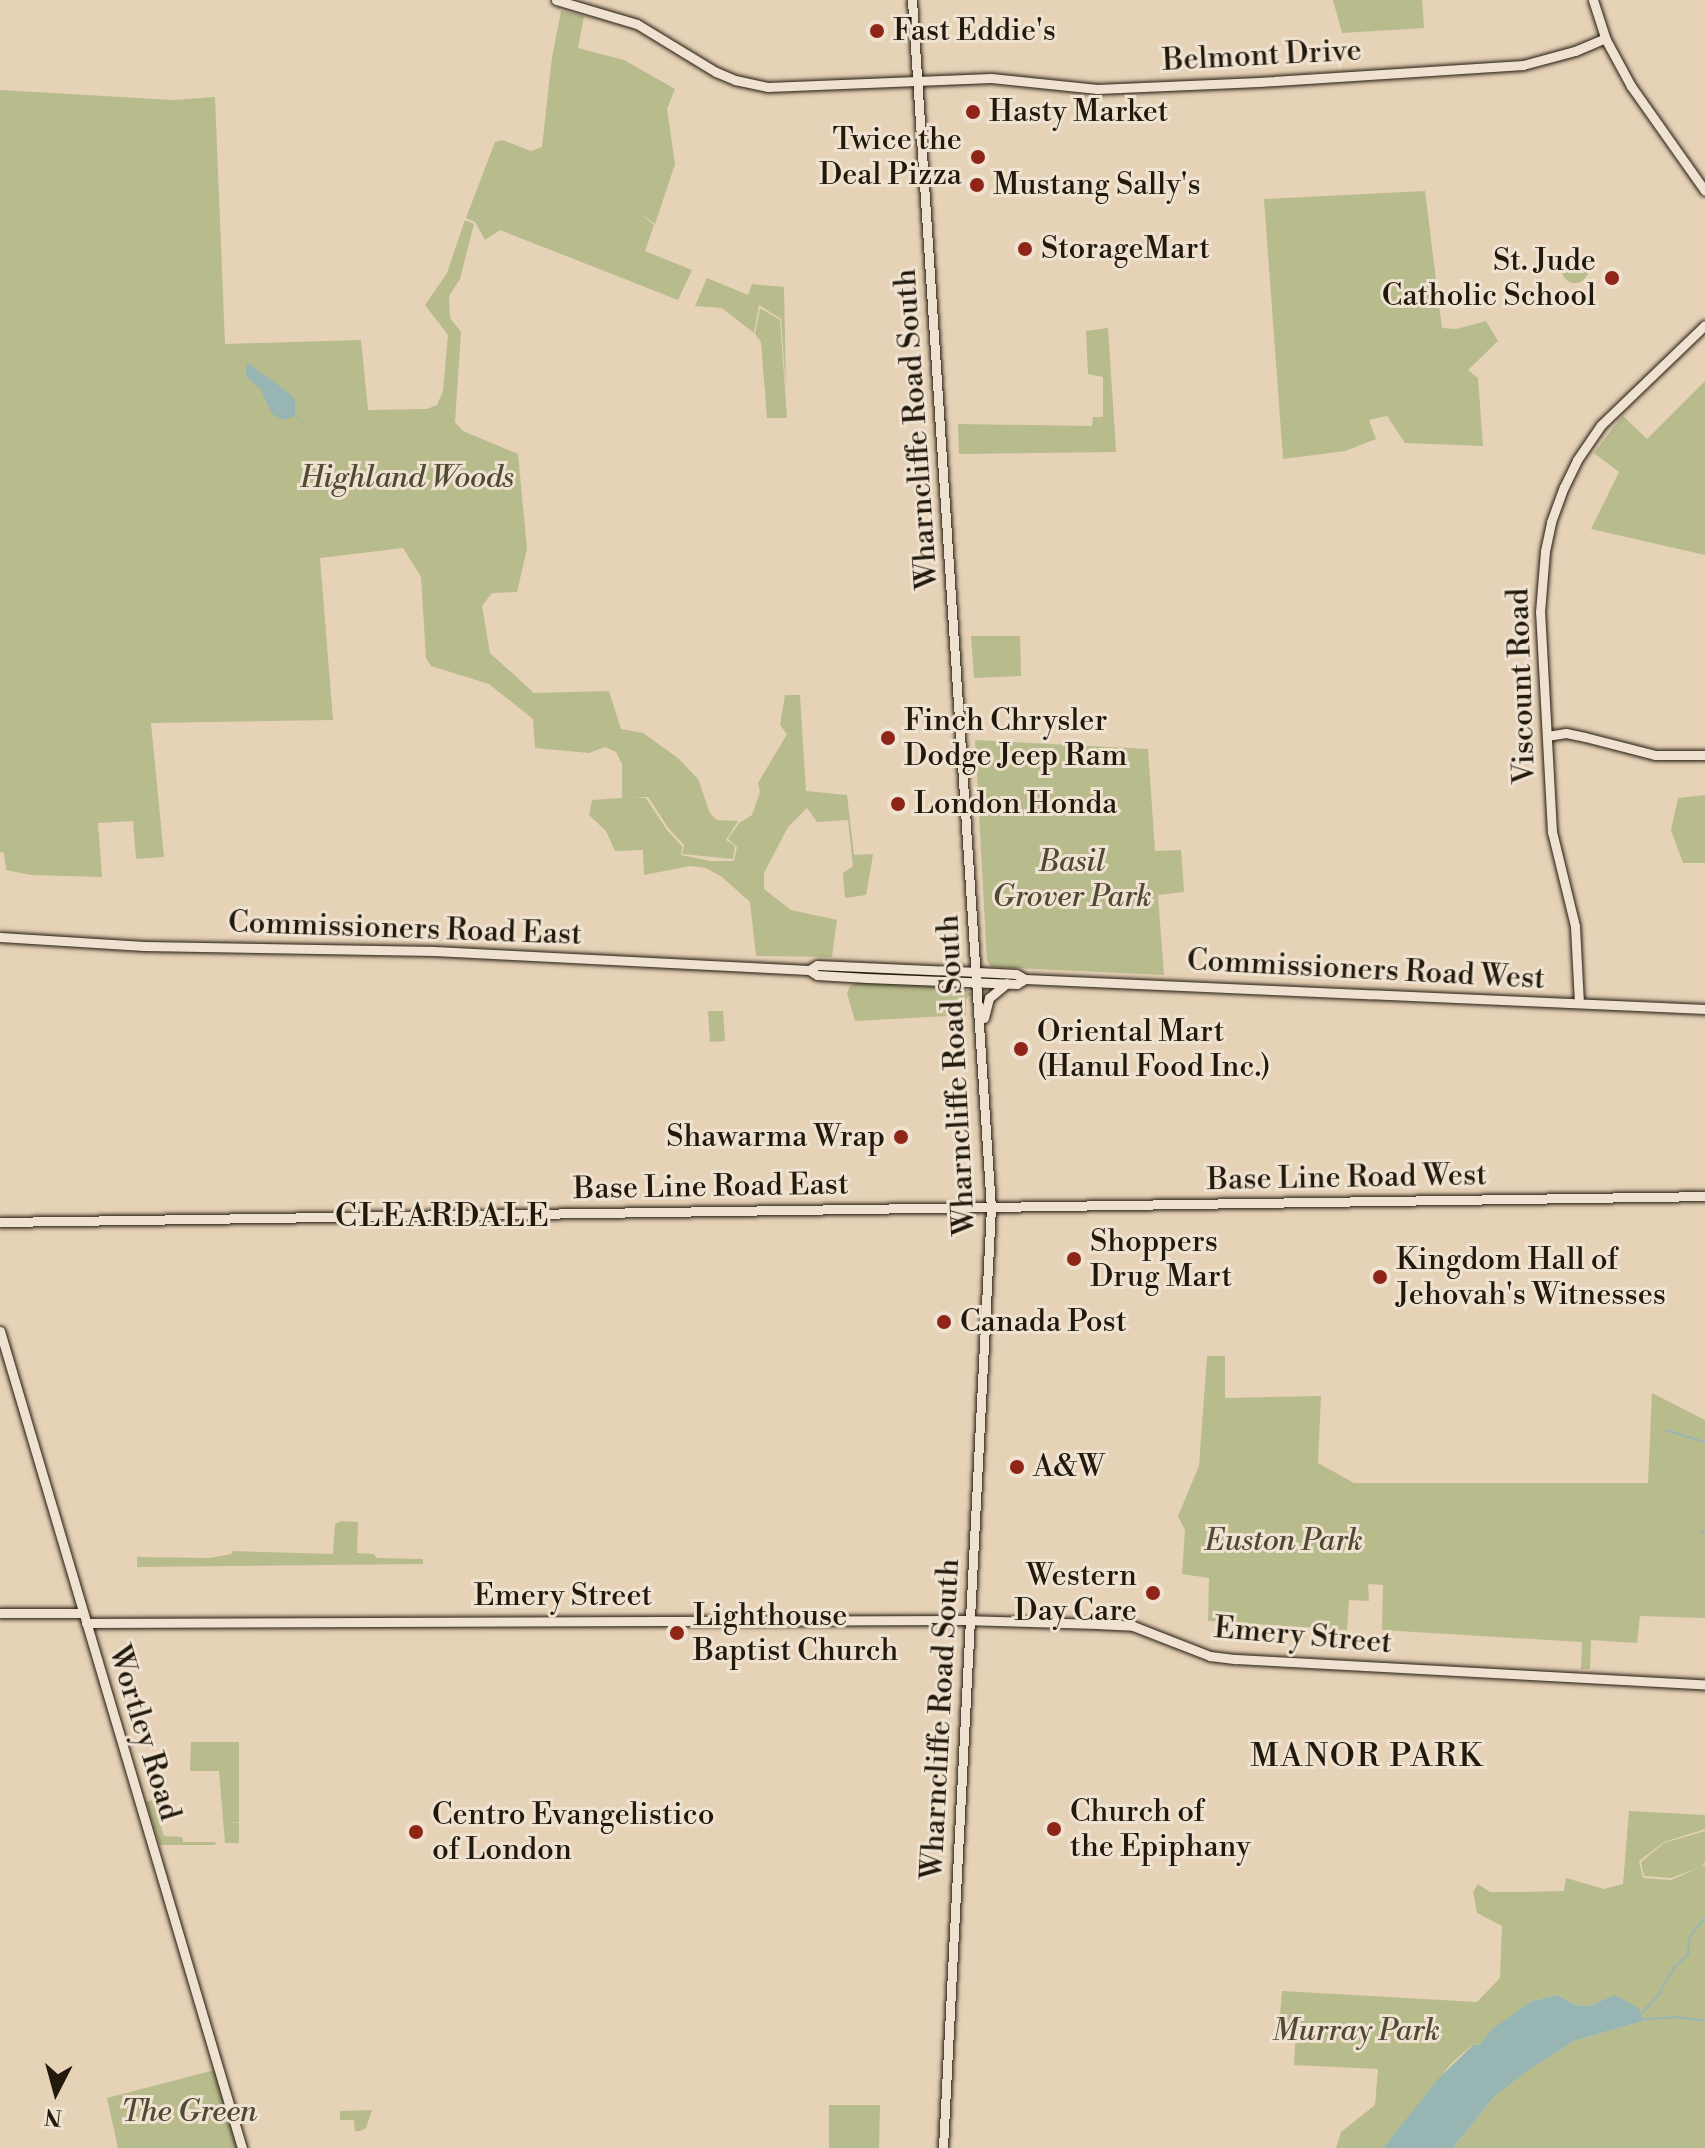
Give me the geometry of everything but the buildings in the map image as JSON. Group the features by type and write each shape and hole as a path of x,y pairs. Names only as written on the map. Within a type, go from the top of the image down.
{"street":[{"name":"Belmont Drive","path":"556,0 637,24 716,72 752,85 991,78 1097,89 1523,65 1564,55 1605,38"},
{"name":"Wharncliffe Road South","path":"912,0 991,1207 943,2148"},
{"path":"1593,0 1605,38 1645,107 1705,191"},
{"name":"Viscount Road","path":"1579,1003 1575,926 1552,832 1539,587 1551,522 1577,460 1601,425 1705,325"},
{"path":"1547,736 1566,733 1655,755 1705,755"},
{"name":"Commissioners Road East","path":"0,937 144,946 434,951 809,970 817,965 978,977"},
{"name":"Commissioners Road West","path":"978,977 1016,974 1025,979"},
{"name":"Commissioners Road West","path":"978,977 1007,983 1025,979 1705,1009"},
{"path":"981,1030 989,998 1007,983"},
{"path":"971,1207 990,1186"},
{"name":"Base Line Road West","path":"991,1207 1705,1196"},
{"name":"Base Line Road East","path":"0,1222 991,1207"},
{"name":"Wortley Road","path":"0,1331 242,2148"},
{"name":"Emery Street","path":"0,1613 84,1618 970,1620 1133,1626 1210,1656 1236,1659 1705,1684"}],"green space":[{"path":"1333,0 1422,0 1424,28 1342,33"},
{"path":"561,11 584,16 578,48 624,60 675,89 667,109 675,164 655,224 641,214 654,225 645,251 692,270 678,300 500,230 485,240 475,222 466,218 495,142 502,140 531,151 542,147 552,57"},
{"name":"Highland Woods","path":"0,90 173,100 215,97 225,344 361,340 368,410 427,409 437,405 443,391 448,335 425,305 447,273 465,220 474,224 460,279 449,296 450,318 461,332 455,422 463,431 518,454 527,549 517,592 492,593 482,606 490,653 534,693 609,691 621,729 643,733 678,758 698,779 710,813 717,820 738,821 726,840 735,846 733,859 682,854 684,845 648,797 633,797 646,798 667,830 682,846 681,855 710,861 734,861 737,847 728,839 739,823 752,815 760,792 758,783 787,734 780,725 785,695 800,695 806,791 847,795 854,855 873,854 866,895 845,898 843,873 853,866 848,820 817,822 807,808 788,827 764,873 764,889 791,910 837,920 832,957 756,956 750,902 722,877 706,868 690,866 644,875 643,850 615,851 606,831 589,815 592,800 622,798 622,764 616,752 605,747 589,753 535,748 533,719 489,684 431,666 426,658 421,577 403,548 320,558 333,720 151,723 164,857 136,859 133,821 98,823 102,877 31,875 6,870 4,853 0,852"},
{"path":"1425,191 1442,328 1456,329 1486,321 1498,341 1468,370 1478,378 1483,446 1405,443 1387,416 1369,420 1376,439 1345,451 1283,459 1264,199"},
{"path":"1575,257 1585,260 1588,270 1585,280 1575,283 1565,280 1562,270 1565,260"},
{"path":"707,278 748,295 752,284 784,287 786,391 781,319 759,305 754,333 722,308 695,306"},
{"path":"760,308 780,320 787,418 767,418 761,342 755,334"},
{"path":"1108,328 1116,452 959,454 958,424 1092,426 1093,417 1103,417 1103,377 1088,374 1086,331"},
{"path":"1705,381 1705,555 1591,529 1619,472 1594,453 1612,429 1623,416 1647,439"},
{"path":"971,636 1020,636 1021,676 974,678"},
{"name":"Basil Grover Park","path":"975,740 1148,749 1155,851 1181,850 1184,892 1158,895 1164,975 992,967 987,961"},
{"path":"1705,795 1705,863 1683,863 1671,830 1678,798"},
{"path":"860,981 962,987 972,994 966,999 966,1015 855,1021 847,993 850,986"},
{"path":"708,1011 723,1011 725,1041 710,1042"},
{"name":"Euston Park","path":"1207,1356 1225,1356 1225,1398 1321,1396 1318,1463 1354,1483 1648,1483 1652,1393 1705,1420 1705,1618 1640,1616 1637,1643 1591,1640 1590,1669 1581,1669 1582,1642 1382,1630 1383,1585 1368,1584 1369,1601 1349,1600 1347,1630 1208,1621 1209,1578 1182,1574 1185,1530 1178,1516 1199,1466"},
{"path":"341,1521 358,1522 357,1553 374,1554 377,1558 423,1559 423,1564 137,1567 137,1557 210,1558 233,1551 333,1554 335,1524"},
{"path":"191,1742 239,1742 239,1822 232,1822 239,1823 239,1843 225,1843 219,1771 190,1771"},
{"path":"152,1800 164,1836 182,1837 183,1842 215,1842 216,1845 160,1845 146,1802"},
{"name":"Murray Park","path":"1629,1811 1705,1815 1705,1829 1664,1842 1639,1861 1643,1878 1671,1880 1705,1865 1705,2148 1453,2148 1493,2098 1526,2072 1574,2041 1643,2021 1616,1995 1589,2006 1575,2005 1557,1995 1532,2001 1493,2029 1481,2044 1472,2045 1451,2064 1383,2148 1336,2148 1341,2132 1375,2105 1378,2069 1294,2065 1296,2027 1279,2026 1282,1991 1477,2002 1500,1978 1502,1926 1477,1913 1473,1892 1478,1884 1490,1892 1522,1892 1564,1891 1566,1878 1604,1889 1623,1884"},
{"path":"1705,1831 1705,1862 1701,1867 1671,1878 1644,1876 1641,1862 1664,1843"},
{"name":"The Green","path":"215,2071 238,2148 118,2148 107,2098"},
{"path":"829,2105 880,2105 879,2148 829,2148"},
{"path":"372,2110 366,2128 360,2131 355,2131 354,2120 340,2120 340,2111"}],"water":[{"path":"247,362 289,393 295,400 295,415 324,439 295,416 283,420 272,414 261,390 246,376"},
{"path":"1557,1995 1575,2005 1589,2006 1615,1995 1639,2008 1643,2021 1574,2041 1526,2072 1493,2098 1453,2148 1383,2148 1438,2079 1473,2045 1481,2044 1492,2029 1532,2001"}],"waterway":[{"path":"1666,1430 1705,1442"},
{"path":"1701,1533 1705,1530"},
{"path":"1642,2013 1657,1997 1674,1967 1688,1955 1689,1937 1705,1918"},
{"path":"1643,2019 1677,2017 1705,2021"}],"place":[{"name":"Fast Eddie's","path":"877,31"},
{"name":"Hasty Market","path":"973,112"},
{"name":"Twice the Deal Pizza","path":"978,157"},
{"name":"Mustang Sally's","path":"977,185"},
{"name":"StorageMart","path":"1025,249"},
{"name":"St. Jude Catholic School","path":"1612,278"},
{"name":"Finch Chrysler Dodge Jeep Ram","path":"888,738"},
{"name":"London Honda","path":"898,804"},
{"name":"Oriental Mart (Hanul Food Inc.)","path":"1021,1049"},
{"name":"Shawarma Wrap","path":"901,1137"},
{"name":"Shoppers Drug Mart","path":"1074,1259"},
{"name":"Kingdom Hall of Jehovah's Witnesses","path":"1380,1277"},
{"name":"Canada Post","path":"944,1322"},
{"name":"A&W","path":"1017,1467"},
{"name":"Western Day Care","path":"1153,1593"},
{"name":"Lighthouse Baptist Church","path":"677,1633"},
{"name":"Church of the Epiphany","path":"1054,1829"},
{"name":"Centro Evangelistico of London","path":"416,1832"}],"district":[{"name":"CLEARDALE","path":"443,1216"},
{"name":"MANOR PARK","path":"1367,1756"}]}
